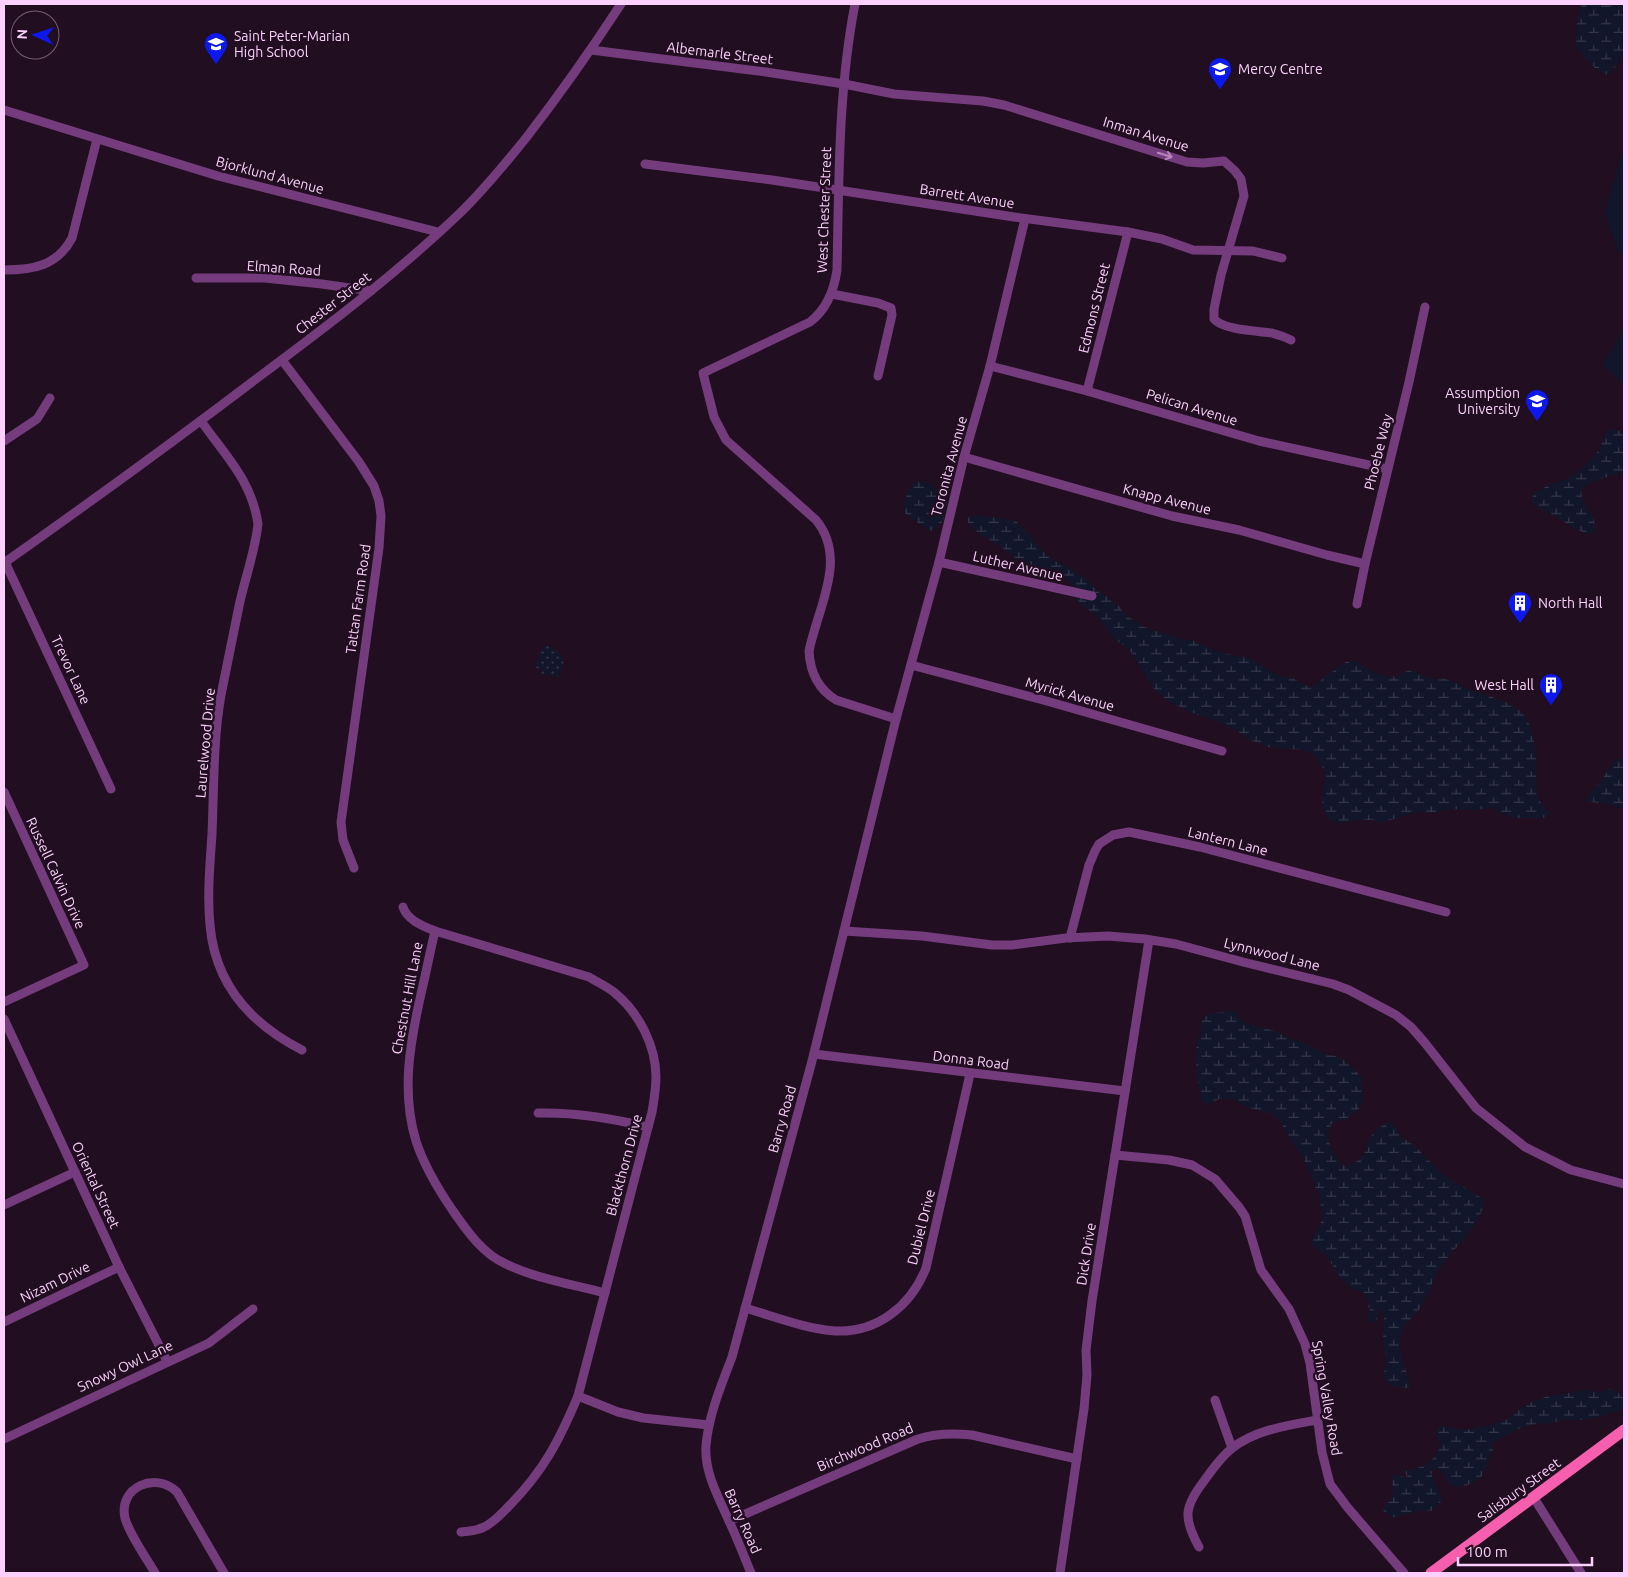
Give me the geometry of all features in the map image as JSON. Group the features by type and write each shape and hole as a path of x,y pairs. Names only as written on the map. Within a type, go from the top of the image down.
{"main road":[{"name":"Salisbury Street","path":"1431,1573 1624,1430"}],"street":[{"name":"Chester Street","path":"5,562 201,421 282,360 370,291 460,214 505,165 542,117 591,50 621,4"},
{"name":"West Chester Street","path":"855,4 840,127 837,270 832,294 820,312 810,322 703,374 714,417 726,440 816,520 829,542 830,570 812,639 810,661 814,676 828,694 843,703 896,719"},
{"name":"Albemarle Street","path":"591,50 766,72 844,84"},
{"name":"Inman Avenue","path":"844,84 894,94 983,101 1004,105 1187,162 1208,163 1224,160 1238,175 1243,190 1243,202 1220,275 1214,320 1231,326 1273,334 1291,340"},
{"name":"Bjorklund Avenue","path":"4,110 218,176 438,232"},
{"path":"4,270 23,270 39,266 51,261 64,252 72,238 97,139"},
{"name":"Barrett Avenue","path":"645,164 838,189 1025,219 1128,232 1162,239 1193,250 1253,251 1282,258"},
{"name":"Toronita Avenue","path":"896,719 939,562 964,457 990,366 1025,219"},
{"name":"Edmons Street","path":"1087,391 1128,232"},
{"name":"Elman Road","path":"196,278 265,278 370,291"},
{"path":"832,294 878,303 892,308 878,376"},
{"name":"Phoebe Way","path":"1357,604 1364,564 1410,382 1425,307"},
{"name":"Tattan Farm Road","path":"282,360 359,462 374,486 380,506 379,548 341,822 343,840 354,868"},
{"name":"Pelican Avenue","path":"990,366 1087,391 1272,445 1387,469"},
{"path":"4,441 37,419 50,398"},
{"name":"Laurelwood Drive","path":"201,421 244,480 256,509 258,524 221,696 217,731 209,897 210,926 214,949 222,972 239,1002 257,1022 280,1039 302,1050"},
{"name":"Knapp Avenue","path":"964,457 1172,516 1239,530 1364,564"},
{"name":"Trevor Lane","path":"5,562 111,789"},
{"name":"Luther Avenue","path":"939,562 1092,596"},
{"name":"Myrick Avenue","path":"911,664 1222,751"},
{"name":"Barry Road","path":"751,1573 715,1491 707,1464 706,1446 709,1425 714,1405 732,1357 814,1054 896,719"},
{"name":"Russell Calvin Drive","path":"4,792 84,965 4,1002"},
{"name":"Lantern Lane","path":"1070,938 1089,864 1095,851 1100,844 1113,835 1129,832 1200,847 1446,912"},
{"name":"Blackthorn Drive","path":"403,907 405,914 435,932 589,978 615,992 635,1015 646,1032 655,1061 655,1095 648,1127 578,1396 562,1433 546,1462 522,1493 490,1523 472,1531 462,1532"},
{"name":"Lynnwood Lane","path":"844,931 922,936 992,945 1012,945 1070,938 1108,936 1149,940 1176,944 1317,979 1349,990 1367,999 1396,1015 1411,1027 1476,1108 1518,1141 1541,1156 1571,1170 1624,1184"},
{"name":"Chestnut Hill Lane","path":"435,932 410,1043 408,1070 411,1121 416,1141 426,1165 439,1190 467,1230 485,1250 505,1264 529,1273 605,1293"},
{"name":"Dick Drive","path":"1060,1573 1086,1393 1088,1330 1149,940"},
{"name":"Oriental Street","path":"4,1019 119,1267 167,1361"},
{"name":"Donna Road","path":"814,1054 1125,1091"},
{"name":"Dubiel Drive","path":"745,1308 822,1329 849,1330 862,1328 880,1321 906,1302 921,1280 926,1268 970,1074"},
{"path":"538,1112 593,1115 648,1127"},
{"name":"Spring Valley Road","path":"1115,1155 1169,1160 1192,1165 1215,1180 1239,1207 1245,1216 1261,1270 1288,1309 1302,1335 1310,1363 1322,1452 1330,1484 1343,1503 1404,1573"},
{"path":"4,1205 75,1172"},
{"name":"Nizam Drive","path":"4,1322 119,1267"},
{"name":"Snowy Owl Lane","path":"4,1439 167,1361 209,1343 253,1309"},
{"path":"578,1396 618,1412 643,1418 709,1425"},
{"path":"1215,1400 1232,1448"},
{"path":"1199,1546 1189,1529 1189,1506 1208,1474 1232,1448 1271,1430 1317,1420"},
{"name":"Birchwood Road","path":"729,1521 931,1435 958,1433 972,1435 1077,1459"},
{"path":"155,1573 129,1527 125,1514 126,1504 132,1492 143,1484 152,1482 166,1484 177,1492 224,1573"},
{"path":"1534,1498 1581,1573"}],"green space":[{"path":"1582,4 1624,4 1624,52 1613,71 1605,75 1596,69 1576,47 1577,22"},
{"path":"1624,147 1624,254 1618,252 1605,212"},
{"path":"1624,330 1624,386 1603,365"},
{"path":"1613,429 1624,432 1624,470 1590,483 1581,491 1595,524 1595,531 1590,534 1580,531 1532,503 1533,494 1550,484 1565,480 1587,464 1600,449 1608,431"},
{"path":"917,480 930,484 947,503 941,523 930,531 906,514 904,506 907,496 911,486"},
{"path":"975,515 1015,520 1053,560 1068,567 1089,581 1095,588 1119,606 1124,613 1144,627 1186,640 1192,640 1214,650 1239,657 1248,657 1272,672 1286,678 1292,678 1309,687 1344,663 1355,661 1373,672 1392,677 1411,670 1432,679 1448,679 1470,690 1514,706 1524,715 1530,726 1535,746 1536,783 1540,801 1544,808 1551,813 1543,818 1513,818 1491,808 1474,810 1448,809 1433,813 1417,812 1381,823 1372,820 1333,822 1328,818 1323,807 1322,798 1325,772 1316,756 1303,750 1268,747 1250,740 1237,731 1216,721 1190,712 1168,701 1155,690 1129,649 1117,641 1094,613 1077,600 1077,595 1071,583 1060,576 1031,570 997,544 979,534 968,523 968,517"},
{"path":"546,645 557,651 562,658 563,666 558,677 542,674 541,669 535,666"},
{"path":"1624,759 1624,809 1608,804 1584,801 1598,785 1615,760"},
{"path":"1232,1010 1236,1012 1242,1021 1248,1024 1275,1031 1288,1038 1305,1043 1325,1054 1339,1057 1347,1062 1362,1078 1363,1098 1360,1106 1345,1120 1336,1121 1328,1132 1331,1148 1335,1156 1347,1167 1364,1154 1368,1141 1375,1131 1385,1124 1392,1122 1402,1138 1413,1144 1440,1172 1483,1199 1483,1207 1474,1226 1439,1269 1423,1304 1402,1332 1400,1347 1410,1388 1394,1386 1385,1379 1386,1354 1383,1339 1384,1315 1382,1309 1379,1311 1377,1322 1370,1322 1368,1306 1370,1302 1362,1292 1349,1287 1338,1275 1327,1256 1311,1244 1322,1218 1320,1194 1315,1187 1304,1159 1283,1128 1283,1123 1271,1113 1249,1108 1232,1099 1219,1099 1209,1105 1201,1100 1196,1058 1202,1021 1212,1013"},
{"path":"1611,1389 1617,1391 1624,1399 1624,1408 1599,1417 1582,1420 1564,1420 1547,1424 1538,1423 1523,1427 1491,1444 1493,1450 1485,1471 1471,1484 1454,1487 1449,1483 1441,1470 1434,1469 1431,1474 1443,1500 1431,1511 1418,1511 1395,1518 1383,1511 1386,1504 1393,1497 1391,1477 1395,1473 1408,1479 1404,1470 1411,1470 1426,1464 1437,1454 1439,1440 1436,1432 1441,1426 1464,1430 1484,1427 1506,1420 1527,1404 1545,1397 1587,1390 1600,1392"}],"place":[{"name":"Saint Peter-Marian High School","path":"216,65"},
{"name":"Mercy Centre","path":"1220,90"},
{"name":"Assumption University","path":"1537,422"},
{"name":"North Hall","path":"1520,624"},
{"name":"West Hall","path":"1551,706"}]}
